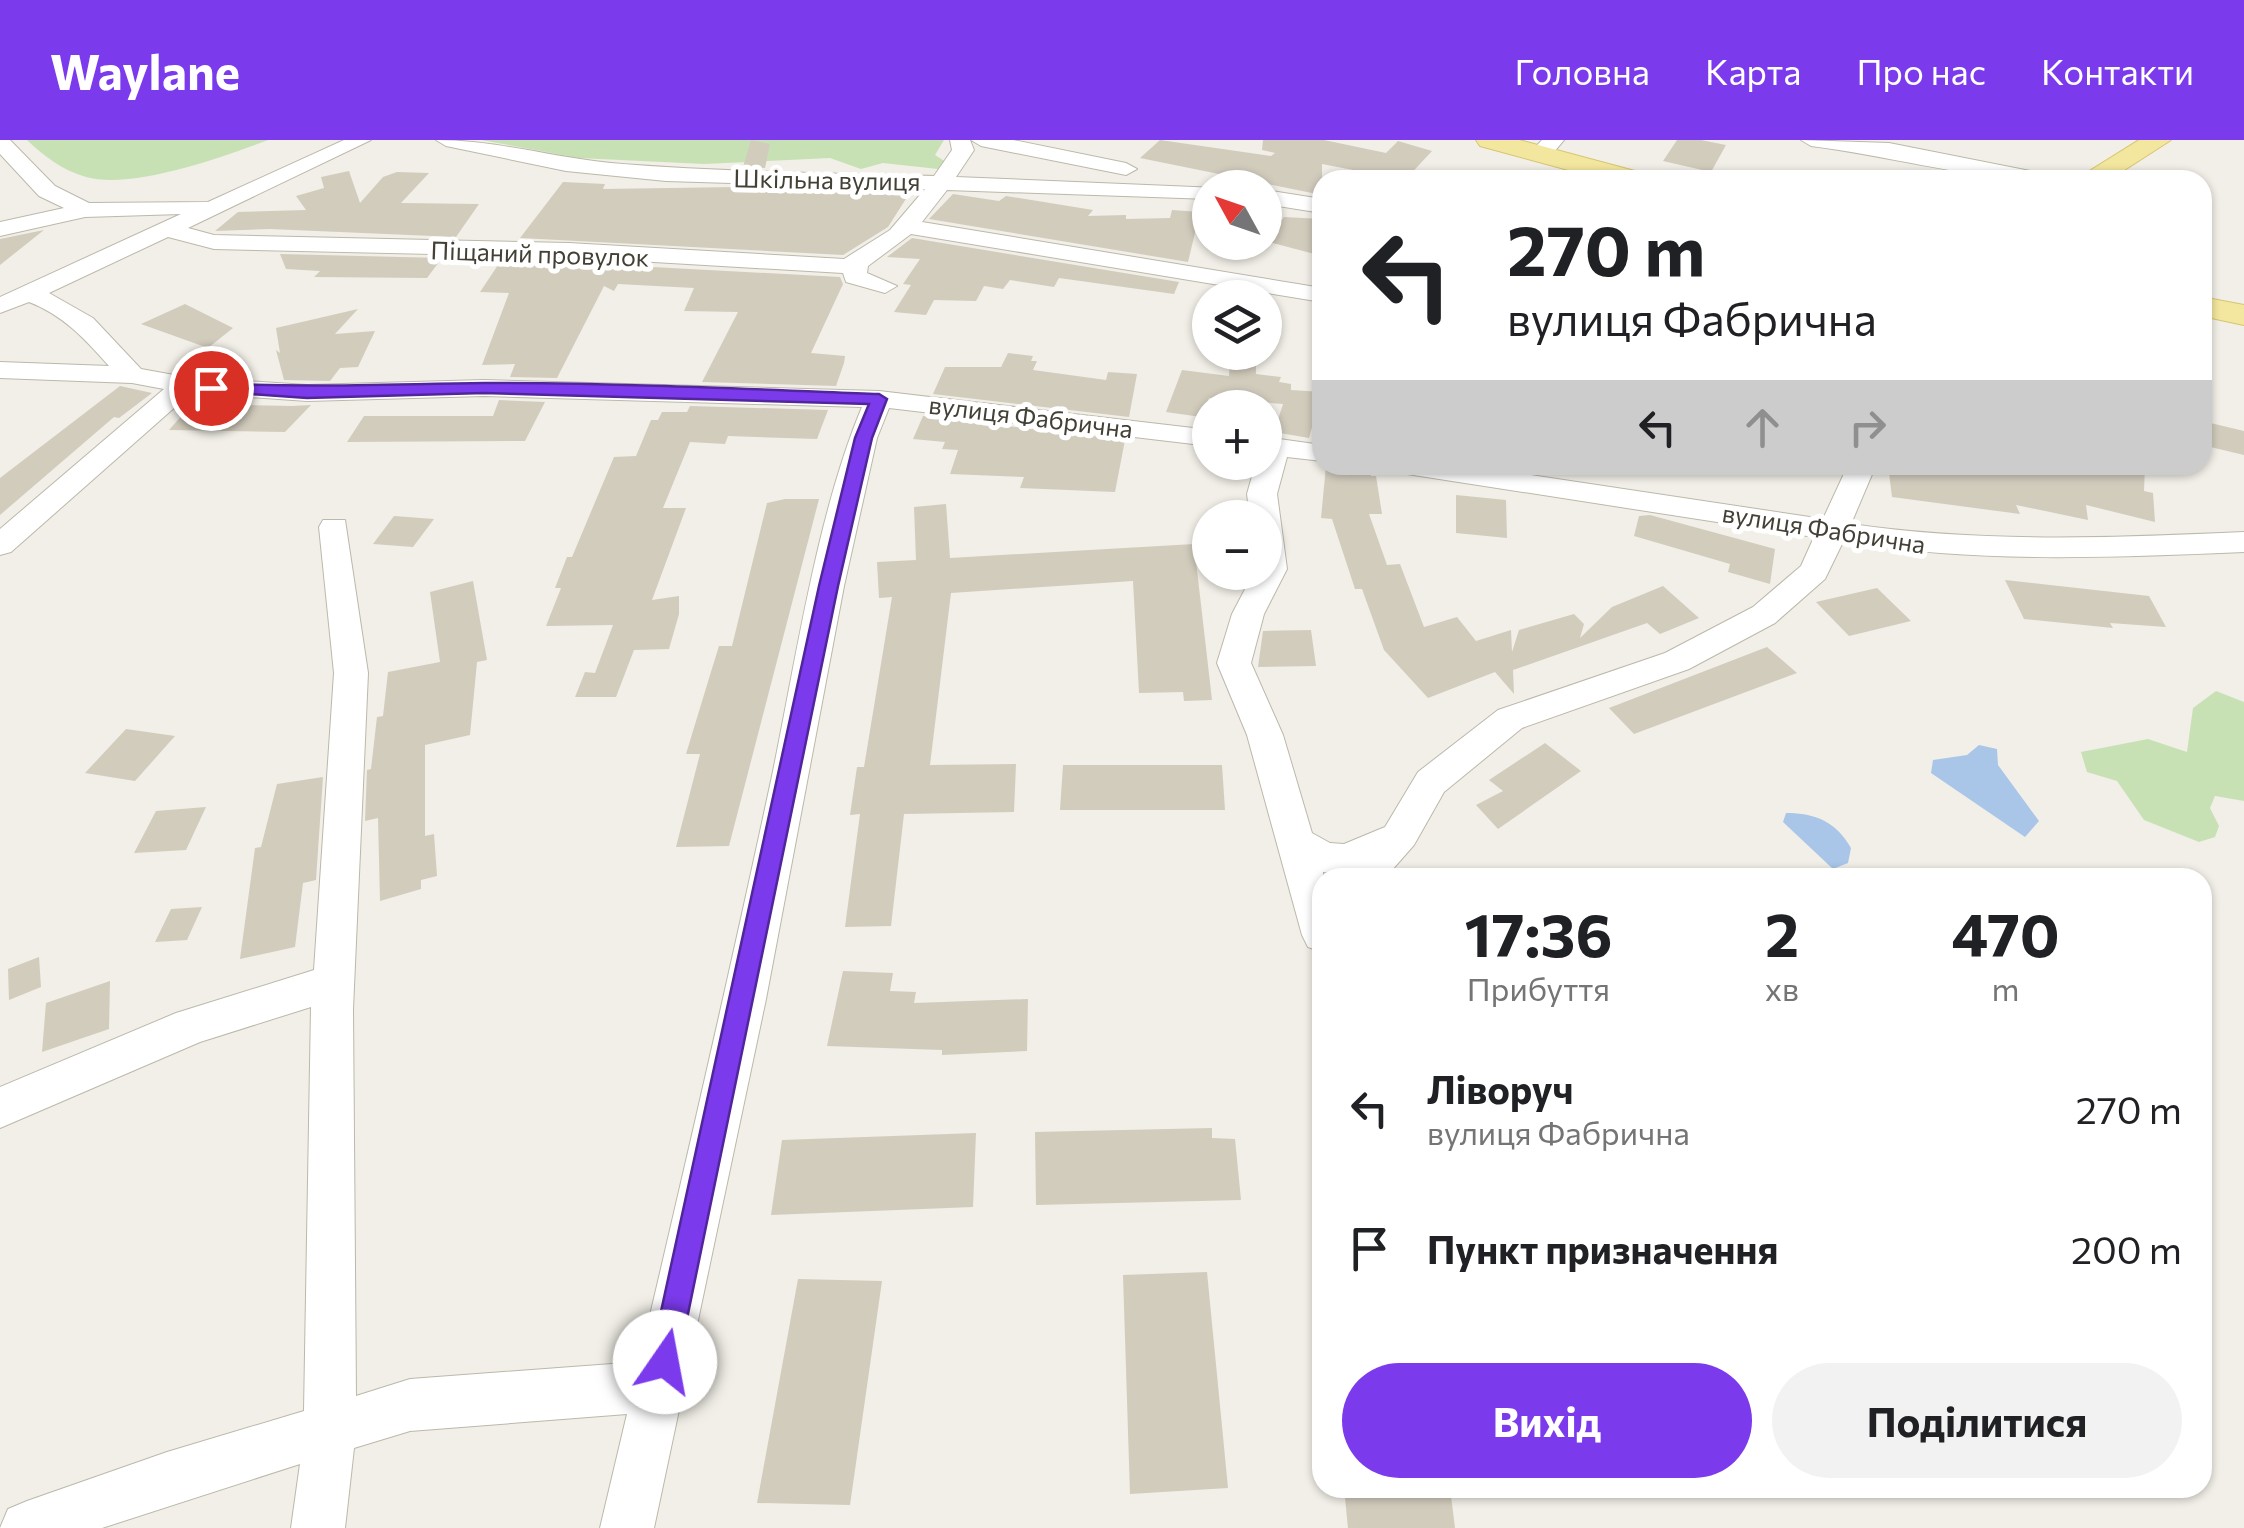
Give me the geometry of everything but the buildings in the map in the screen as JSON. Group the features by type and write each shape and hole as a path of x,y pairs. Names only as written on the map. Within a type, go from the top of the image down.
{"main road":[{"path":"1489,140 1547,147 1609,170"},
{"path":"2106,170 2158,140"},
{"path":"2212,308 2244,315"}],"street":[{"path":"246,166 312,140"},
{"path":"0,230 85,210 162,217 210,208 361,140"},
{"name":"Шкільна вулиця","path":"446,140 566,164 666,174 1192,189"},
{"path":"885,286 855,277 856,263 872,256 904,226 963,150 960,140"},
{"name":"Шкільна вулиця","path":"981,140 1192,185"},
{"path":"1811,140 1889,149 1991,170"},
{"path":"0,142 47,191 85,210"},
{"path":"0,306 162,217 210,181"},
{"path":"1282,199 1312,204"},
{"name":"Піщаний провулок","path":"162,217 214,242 569,250 650,258 856,263"},
{"path":"904,226 1312,293"},
{"path":"28,293 56,304 84,323 132,375"},
{"name":"вулиця Фабрична","path":"2,373 132,375 185,384 307,393 484,388 879,399 1192,436"},
{"path":"0,545 185,384"},
{"path":"627,1528 828,586 863,438 879,399"},
{"path":"1282,448 1312,452"},
{"name":"вулиця Фабрична","path":"1471,475 1934,546 2054,550 2244,542"},
{"path":"1369,868 1400,835 1431,782 1510,719 1678,661 1764,615 1814,572 1858,475"},
{"path":"1264,480 1262,494 1271,568 1248,614 1234,663 1265,734 1312,897"},
{"path":"318,1528 330,1430 333,982 351,672 334,528"},
{"path":"1298,843 1321,860 1350,860 1400,835"},
{"path":"0,1108 191,1026 333,982"},
{"path":"26,1528 168,1478 410,1404 660,1386"}],"green space":[{"path":"27,140 268,140 177,170 105,180 69,171"},
{"path":"481,140 944,140 935,155 946,162 938,169 883,163 861,169 830,158 704,164 579,158"},
{"path":"2216,691 2244,702 2244,801 2215,796 2210,808 2219,826 2215,837 2199,842 2144,820 2117,781 2087,772 2081,752 2148,739 2187,752 2193,708"}],"water":[{"path":"1979,745 1997,749 1998,765 2039,821 2025,837 1931,773 1933,760 1967,755"},
{"path":"1786,813 1816,817 1832,826 1851,848 1848,863 1832,868 1783,822"}],"route":[{"path":"211,388 307,393 484,388 879,399 863,438 828,586 745,999 665,1362"}]}
